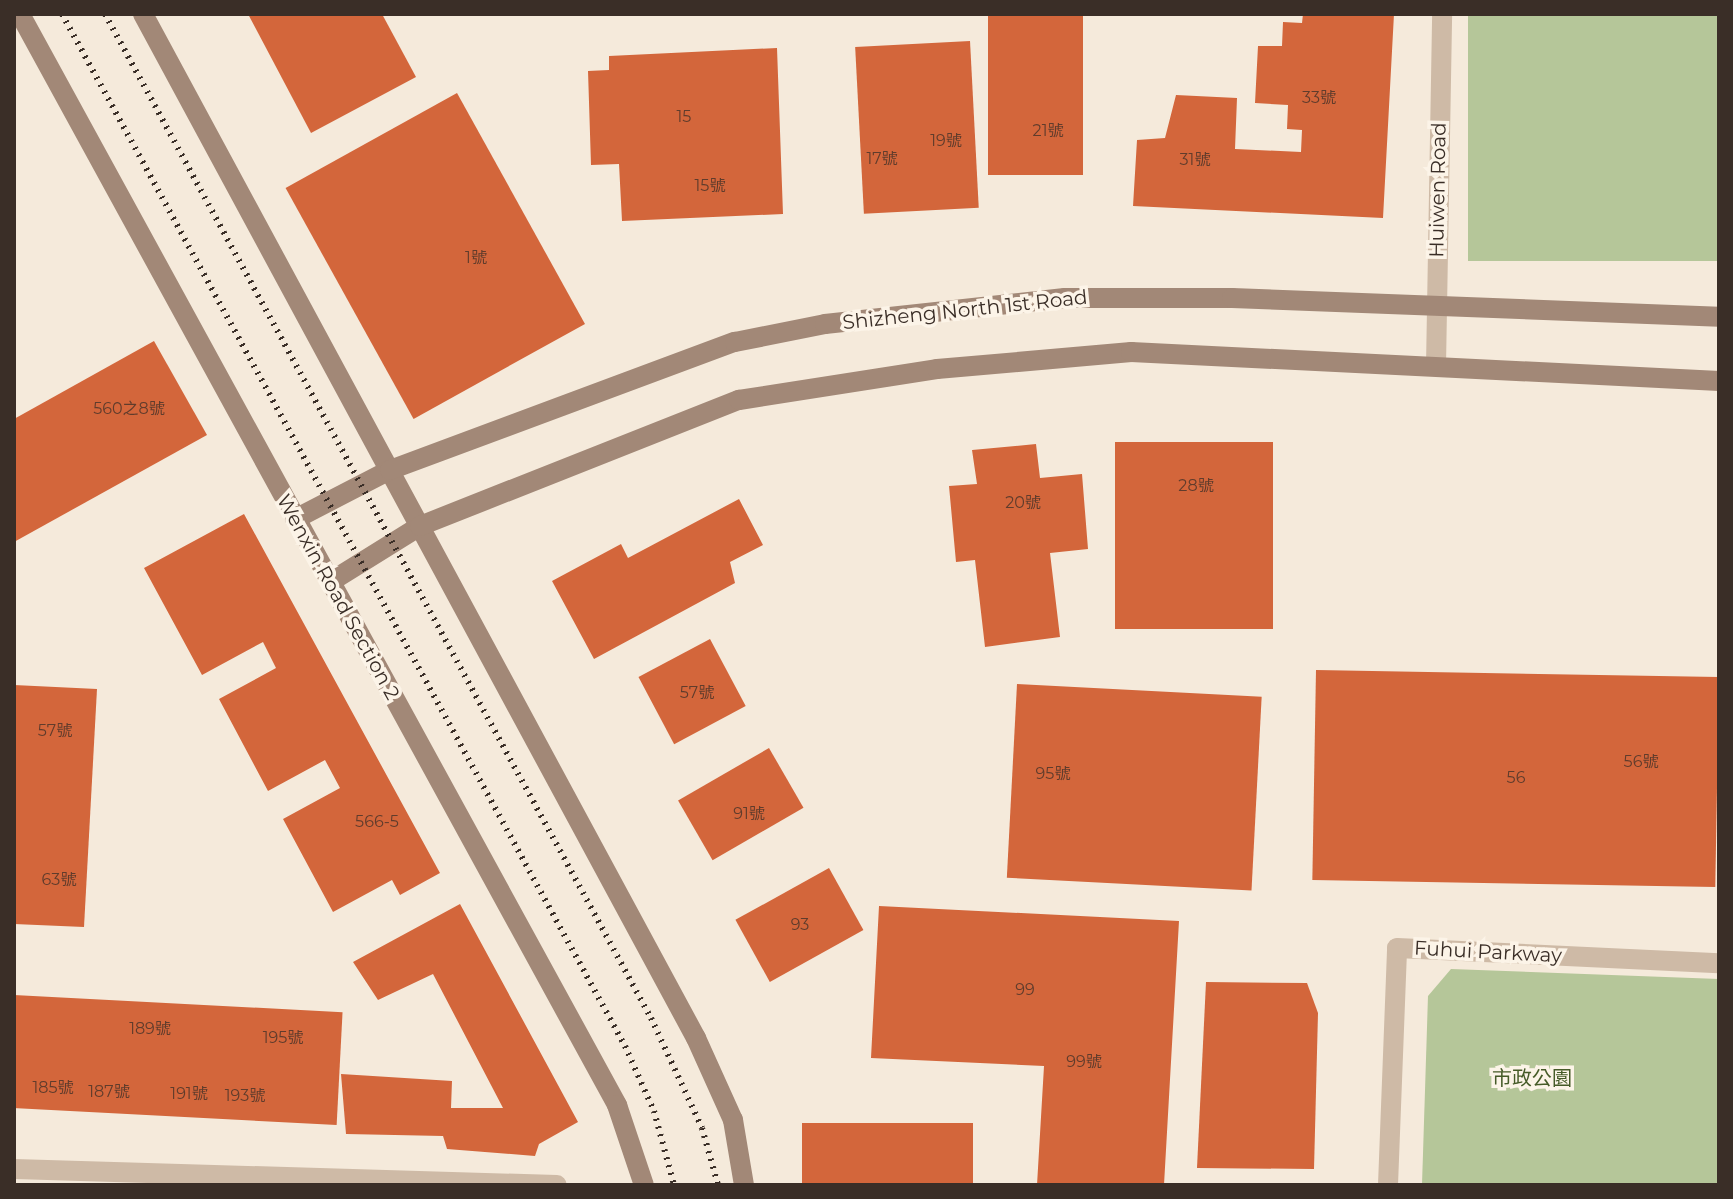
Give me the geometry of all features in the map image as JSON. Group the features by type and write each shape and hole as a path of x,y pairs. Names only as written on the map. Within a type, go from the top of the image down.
{"street":[{"name":"Wenxin Road Section 2","path":"20,14 617,1105 644,1185"},
{"path":"143,14 696,1038 733,1120 744,1185"},
{"name":"Huiwen Road","path":"1436,366 1442,14"},
{"name":"Shizheng North 1st Road","path":"295,519 390,470 735,342 825,324 1065,298 1232,298 1719,317"},
{"path":"330,582 420,526 739,400 937,369 1131,352 1719,381"},
{"name":"Fuhui Parkway","path":"1388,1185 1397,948 1719,963"},
{"path":"14,1169 321,1181 557,1185"}],"green space":[{"path":"1468,14 1719,14 1719,261 1468,261"},
{"name":"市政公園","path":"1451,969 1719,979 1719,1185 1422,1185 1428,996"}],"building":[{"path":"248,14 382,14 416,77 311,133"},
{"path":"988,14 1083,14 1083,175 988,175"},
{"path":"1303,14 1394,14 1383,218 1133,206 1137,140 1165,138 1176,95 1237,98 1235,149 1301,152 1302,130 1287,129 1288,105 1255,103 1258,46 1282,46 1283,22 1302,23"},
{"path":"970,41 979,208 864,214 855,47"},
{"path":"777,48 783,214 622,221 619,164 591,165 588,71 609,70 609,56"},
{"path":"457,93 585,324 414,419 286,188"},
{"path":"154,341 207,435 14,542 14,419"},
{"path":"1115,442 1273,442 1273,629 1115,629"},
{"path":"1036,444 1040,478 1082,474 1088,549 1050,553 1060,637 985,647 975,560 956,562 949,486 977,484 972,450"},
{"path":"739,499 763,545 730,562 735,583 594,659 552,581 621,544 628,558"},
{"path":"244,514 440,873 400,895 392,880 333,912 283,819 340,788 325,760 268,791 219,699 276,668 263,642 202,675 144,568"},
{"path":"710,639 746,706 674,744 638,677"},
{"path":"1316,670 1719,677 1715,887 1312,880"},
{"path":"1017,684 1262,697 1252,891 1007,878"},
{"path":"14,685 97,689 84,927 14,924"},
{"path":"769,748 804,808 713,860 678,800"},
{"path":"829,868 863,930 770,982 735,920"},
{"path":"460,904 578,1122 539,1144 535,1156 447,1149 443,1136 346,1134 341,1074 452,1081 451,1108 503,1108 433,974 378,1000 353,962"},
{"path":"879,906 1179,921 1164,1185 1037,1185 1044,1066 871,1058"},
{"path":"1206,982 1307,983 1318,1013 1314,1169 1197,1168"},
{"path":"14,995 343,1012 337,1125 14,1108"},
{"path":"802,1123 973,1123 973,1185 802,1185"}],"railway":[{"path":"62,14 625,1046 654,1111 674,1185"},
{"path":"105,14 651,1018 702,1128 718,1185"}]}
